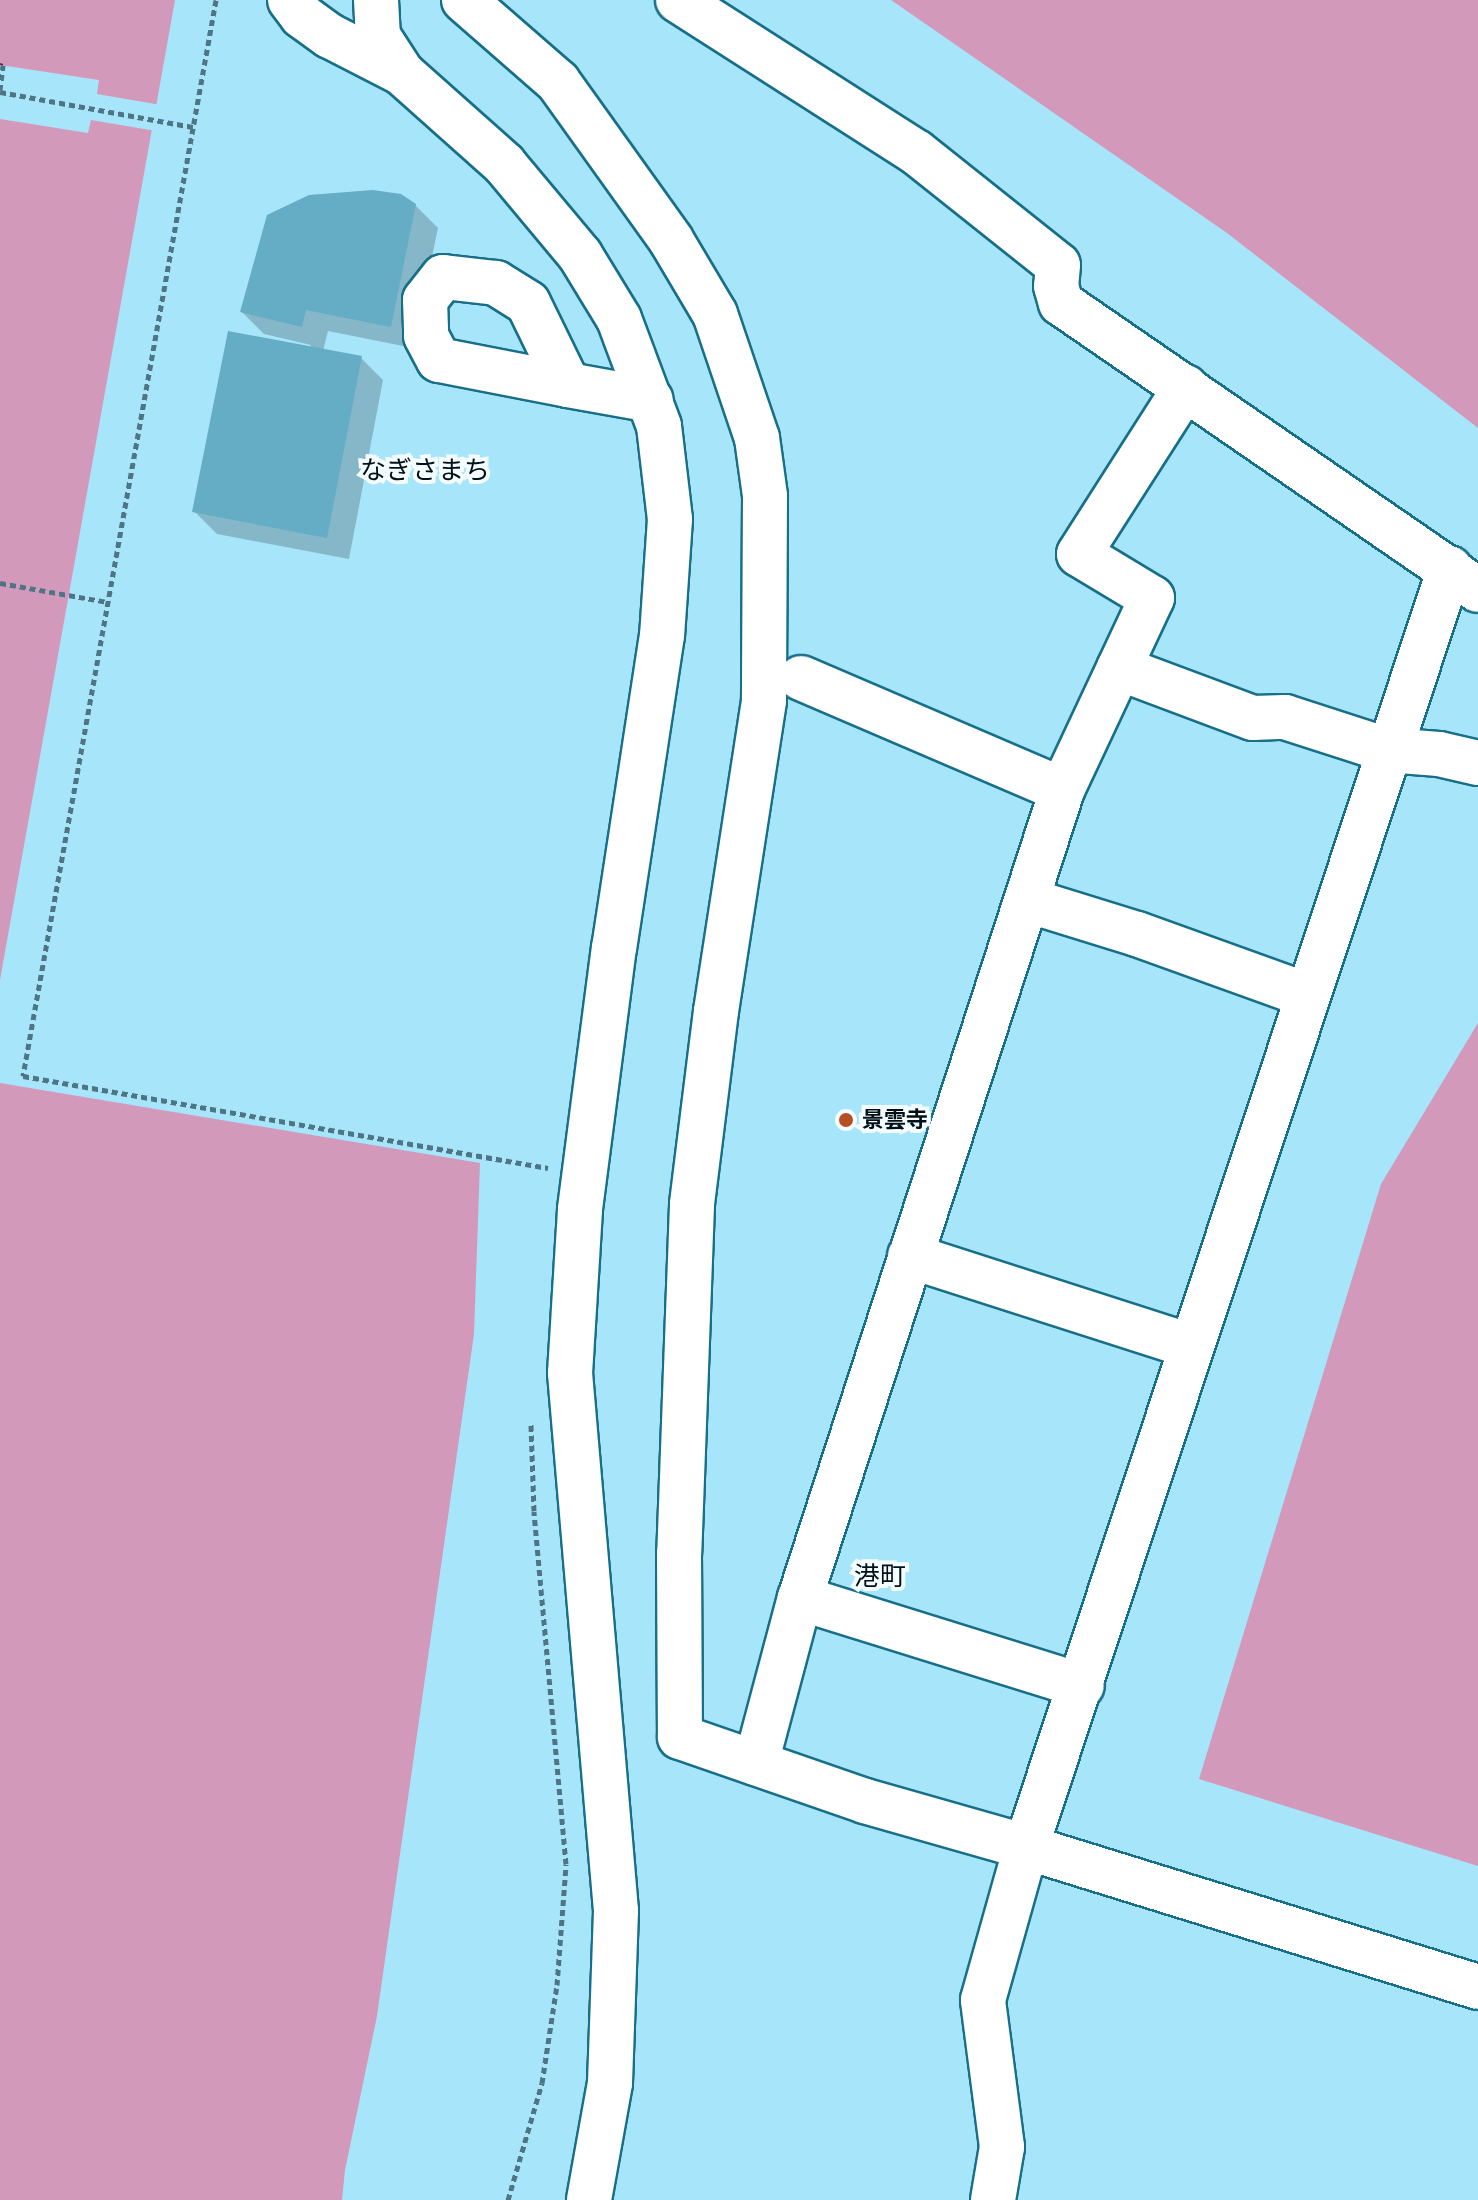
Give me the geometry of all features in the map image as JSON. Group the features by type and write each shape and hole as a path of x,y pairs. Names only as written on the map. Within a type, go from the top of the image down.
{"street":[{"path":"290,0 302,16 330,36 402,73 504,164 580,255 619,319 659,426 670,519 662,635 614,947 586,1164 570,1373 616,1911 610,2083 597,2189"},
{"path":"376,0 378,36 402,73"},
{"path":"464,0 558,82 671,240 715,314 757,438 765,496 768,553 764,701 716,1011 692,1205 679,1553 680,1737 865,1801 1026,1847 1478,1987"},
{"path":"678,0 916,152 1058,265 1056,286 1061,303 1464,579 1387,750 1082,1686 1026,1847 983,2000 1002,2147 993,2200"},
{"path":"568,385 651,400"},
{"path":"756,1763 800,1598 1062,790 1152,598 1079,554 1186,387"},
{"path":"1119,668 1253,718 1285,717 1387,750 1439,754 1478,763"},
{"path":"801,678 1062,790"},
{"path":"1027,900 1137,934 1306,995"},
{"path":"910,1256 1191,1346"},
{"path":"800,1598 1082,1686"}],"path":[{"path":"216,0 23,1076 551,1168 549,1183"},
{"path":"3,65 0,91 193,127"},
{"path":"0,583 108,602"},
{"path":"508,2200 542,2083 557,1985 566,1864 534,1511 531,1421"}],"shaded area":[{"path":"0,0 175,0 0,980"},
{"path":"891,0 1478,0 1478,428 1227,233"},
{"path":"1478,1023 1478,1866 1199,1779 1381,1184"},
{"path":"0,1083 480,1163 474,1334 377,2016 345,2170 342,2200 0,2200"}],"pier":[{"path":"0,65 99,80 97,94 161,105 156,131 91,120 88,133 0,119"}],"building":[{"path":"373,190 401,194 416,204 391,327 306,310 302,327 240,312 267,215 309,195"},
{"path":"228,331 362,356 327,538 192,512"}],"place":[{"name":"景雲寺","path":"846,1120"}],"district":[{"name":"なぎさまち","path":"425,471"},
{"name":"港町","path":"880,1577"}]}
